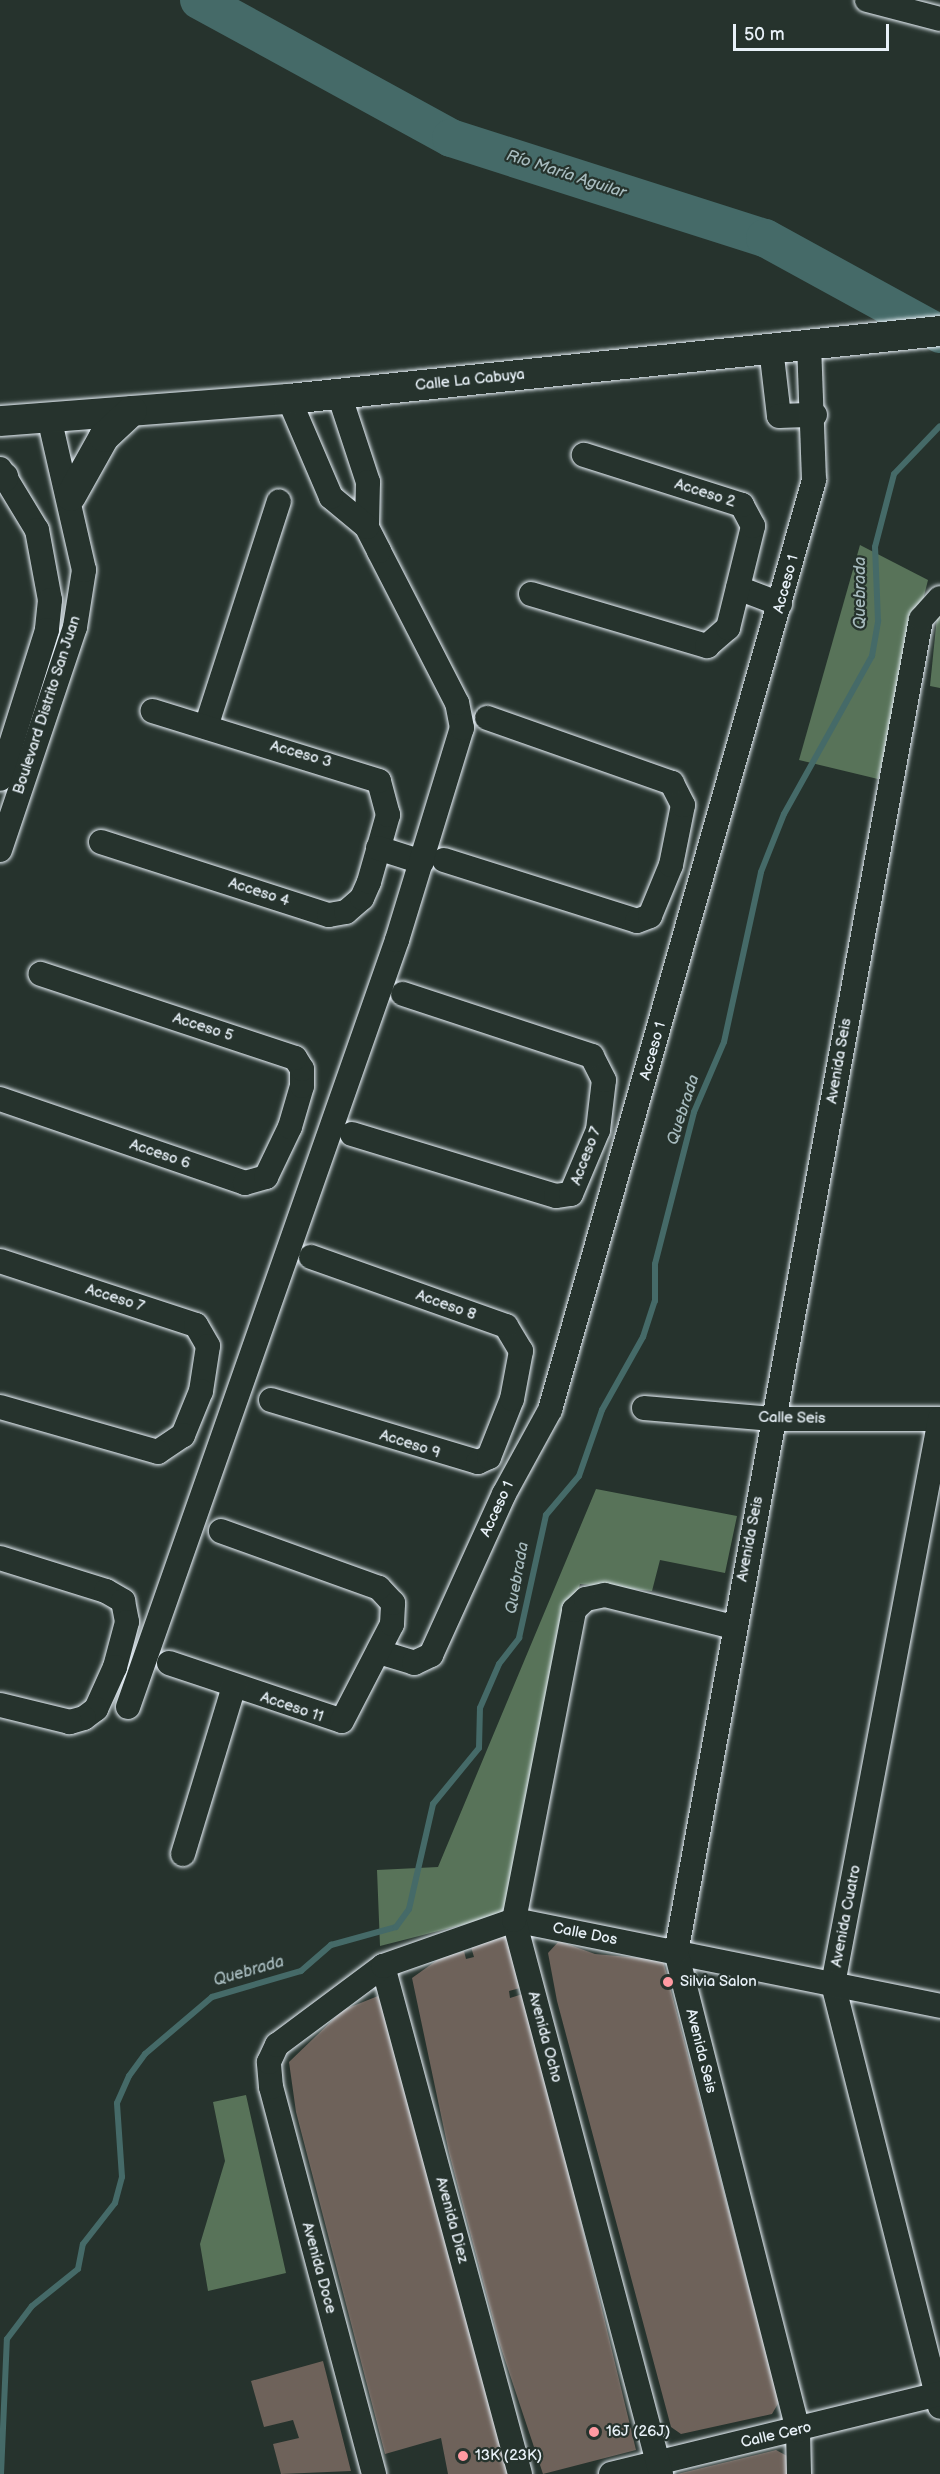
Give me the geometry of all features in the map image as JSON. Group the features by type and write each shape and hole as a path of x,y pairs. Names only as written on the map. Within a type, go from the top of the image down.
{"street":[{"path":"867,0 940,19"},
{"name":"Calle La Cabuya","path":"0,421 289,399 930,332"},
{"name":"Acceso 1","path":"379,1652 422,1664 550,1410 814,480 815,415 809,345"},
{"path":"771,348 778,416 815,415"},
{"path":"339,394 368,482 367,527"},
{"path":"128,1707 326,1139 433,861 462,728 457,703 367,527 331,497 289,399"},
{"path":"71,496 104,437 132,411"},
{"name":"Boulevard Distrito San Juan","path":"0,779 75,627 84,570 71,496 49,417"},
{"name":"Acceso 2","path":"584,454 742,505 753,526 738,588"},
{"name":"Boulevard Distrito San Juan","path":"0,850 13,755 47,630 50,600 37,530 1,474"},
{"path":"206,727 279,501"},
{"path":"531,594 707,646 728,628 738,588 780,604"},
{"name":"Avenida Seis","path":"799,2474 798,2430 676,1953 733,1627 921,619 936,600"},
{"name":"Acceso 3","path":"153,711 379,780 388,815 378,848"},
{"path":"378,848 433,861 637,921 650,916 671,865 683,805 672,783 487,718"},
{"name":"Acceso 4","path":"101,843 329,915 346,912 362,898 378,848"},
{"path":"671,865 700,875"},
{"name":"Acceso 5","path":"42,974 295,1058 302,1069 302,1086 290,1127"},
{"name":"Acceso 7","path":"352,1134 556,1196 571,1194 598,1130 604,1080 592,1056 403,994"},
{"name":"Acceso 6","path":"0,1099 245,1183 266,1178 290,1127"},
{"path":"290,1127 326,1139"},
{"path":"598,1130 628,1139"},
{"name":"Acceso 8","path":"311,1257 506,1326 521,1351 512,1399"},
{"name":"Acceso 7","path":"0,1262 196,1325 207,1346 201,1391"},
{"path":"0,1407 158,1452 183,1435 201,1391 235,1403"},
{"path":"512,1399 550,1410"},
{"name":"Acceso 9","path":"271,1400 478,1462 489,1456 512,1399"},
{"name":"Calle Seis","path":"644,1408 773,1419 940,1419"},
{"name":"Avenida Cuatro","path":"940,1419 833,1984 940,2394 940,2407"},
{"path":"221,1531 389,1595 392,1624 379,1652"},
{"path":"0,1558 123,1601 127,1622 115,1667 96,1709 84,1718 70,1722 0,1705"},
{"name":"Avenida Ocho","path":"661,2468 514,1920 574,1610 586,1599 605,1595 733,1627"},
{"name":"Acceso 11","path":"169,1663 342,1721 379,1652"},
{"path":"115,1667 140,1675"},
{"path":"183,1854 234,1686"},
{"path":"383,1966 514,1920"},
{"name":"Calle Dos","path":"514,1920 940,2006"},
{"name":"Avenida Doce","path":"374,2474 268,2062 277,2045 383,1966"},
{"name":"Avenida Diez","path":"383,1966 520,2474"},
{"name":"Calle Cero","path":"611,2474 661,2468 940,2394"}],"green space":[{"path":"860,545 928,580 878,779 799,760"},
{"path":"938,607 940,607 940,688 930,686"},
{"path":"596,1489 737,1516 725,1573 660,1560 652,1591 580,1584 505,1914 380,1946 377,1870 438,1867"},
{"path":"246,2095 286,2273 208,2291 200,2244 225,2161 213,2102"}],"building":[{"path":"506,1935 520,1988 509,1991 510,1998 526,1993 636,2450 543,2474 499,2342 449,2153 412,1978 440,1958 464,1951 466,1959 474,1957 471,1947"},
{"path":"559,1941 595,1954 663,1960 779,2402 772,2414 681,2434 671,2427 557,2001 548,1953"},
{"path":"378,1996 391,2031 512,2474 448,2474 441,2438 385,2454 296,2112 289,2062 343,2010"},
{"path":"323,2361 351,2471 281,2474 273,2444 299,2438 293,2420 264,2427 251,2381"},
{"path":"776,2450 789,2457 790,2474 677,2474"}],"waterway":[{"name":"Río María Aguilar","path":"199,0 451,138 765,238 940,334"},
{"name":"Quebrada","path":"1,2474 7,2339 32,2306 78,2269 83,2244 115,2203 122,2177 117,2103 129,2076 145,2054 212,1997 301,1971 331,1945 396,1927 409,1909 433,1804 479,1748 480,1708 499,1664 519,1638 546,1515 579,1476 602,1410 643,1337 655,1301 655,1264 694,1112 724,1042 761,872 784,814 872,656 878,621 875,547 894,474 940,426"}],"place":[{"name":"Silvia Salon","path":"668,1982"},
{"name":"16J (26J)","path":"594,2432"},
{"name":"13K (23K)","path":"463,2456"}]}
